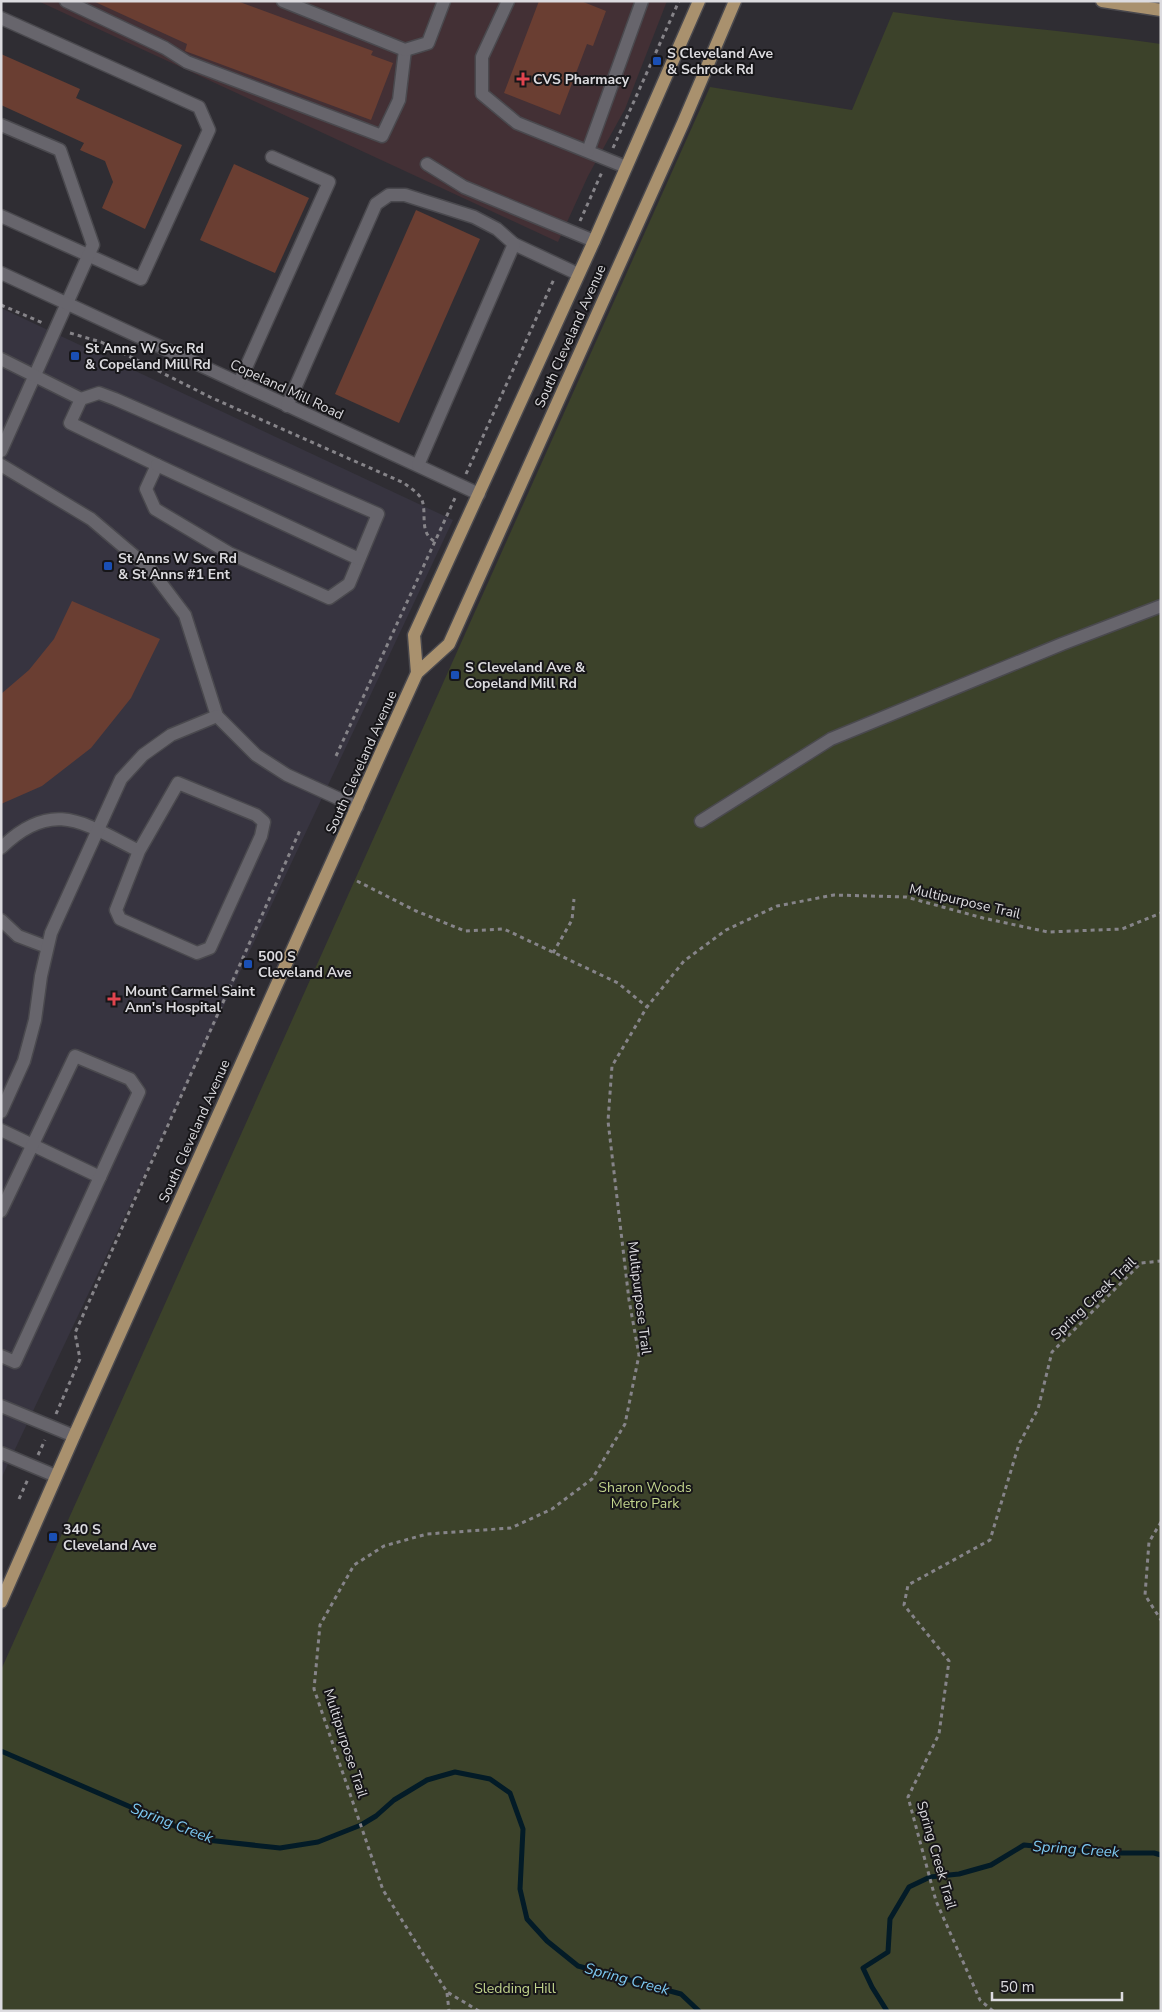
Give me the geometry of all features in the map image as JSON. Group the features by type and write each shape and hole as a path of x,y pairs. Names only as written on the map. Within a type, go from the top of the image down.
{"main road":[{"name":"South Cleveland Avenue","path":"417,673 414,635 594,241 699,1"},
{"name":"South Cleveland Avenue","path":"1,1602 417,673 449,644 683,123 735,1"},
{"path":"1102,1 1161,10"}],"street":[{"path":"66,1 165,48 187,62 382,136 399,100 405,50"},
{"path":"283,1 405,50 428,43 444,1"},
{"path":"508,1 482,58 482,94 517,123 626,167"},
{"path":"588,151 642,1"},
{"path":"1,18 199,107 209,130 141,278 1,216"},
{"path":"1,125 60,150 93,245 66,302 1,452"},
{"path":"239,383 329,182 272,157"},
{"path":"427,164 464,187 594,241"},
{"path":"287,406 376,204 389,195 405,196 474,217 497,229 514,244 578,274"},
{"path":"418,465 514,244"},
{"name":"Copeland Mill Road","path":"1,273 479,494"},
{"path":"1,359 35,374 81,399"},
{"path":"156,465 146,489 156,509 229,553 329,598 349,584 378,514 115,398 99,393 81,399 70,423 359,559"},
{"path":"1,465 91,519 151,570 185,615 217,716 256,755 287,774 356,807"},
{"path":"701,821 831,738 1161,606"},
{"path":"1,1112 24,1061 35,1020 41,976 50,933 121,778 142,755 171,734 217,716"},
{"path":"178,783 256,815 264,822 261,836 210,948 196,953 120,920 116,910 140,851 178,783"},
{"path":"1,848 7,837 30,825 47,819 62,818 97,830 140,851"},
{"path":"1,920 18,936 47,947"},
{"path":"1,1211 75,1056 130,1078 139,1092 15,1362 1,1356"},
{"path":"1,1130 100,1177"},
{"path":"1,1406 74,1436"},
{"path":"1,1453 56,1476"}],"path":[{"path":"575,233 679,1"},
{"path":"336,756 560,265"},
{"path":"1,305 55,328 100,342 210,398 404,483 422,500 424,527 428,538 434,541"},
{"path":"19,1499 80,1359 75,1333 301,828"},
{"path":"357,881 445,924 465,931 504,929 618,984 647,1007"},
{"name":"Multipurpose Trail","path":"479,2011 447,1992 383,1890 314,1689 320,1625 354,1565 384,1546 427,1534 511,1528 552,1509 592,1479 625,1424 639,1355 629,1300 608,1121 612,1066 647,1007 684,960 726,930 777,906 815,898 834,895 906,897 983,918 1048,932 1122,929 1161,913"},
{"path":"553,953 572,920 574,899"},
{"name":"Spring Creek Trail","path":"993,2011 980,2000 936,1902 908,1797 940,1734 949,1662 904,1605 908,1585 990,1540 1019,1444 1038,1409 1052,1352 1141,1263 1161,1261"},
{"path":"1161,1522 1149,1542 1145,1596 1161,1620"},
{"path":"447,1992 449,2011"}],"shaded area":[{"path":"38,1 667,1 625,109 588,176 558,242"},
{"name":"Mount Carmel Saint Ann's Hospital","path":"1,308 453,520 1,1479"}],"green space":[{"name":"Sharon Woods Metro Park","path":"893,12 1161,44 1161,2011 1,2011 1,1670 710,87 852,110"}],"building":[{"path":"93,1 237,1 373,51 371,55 393,63 371,120 185,51 187,44"},
{"name":"CVS Pharmacy","path":"539,1 581,1 606,11 593,46 587,44 560,115 504,93"},
{"path":"1,54 80,89 76,98 182,145 145,229 102,208 113,182 105,161 80,150 84,143 1,105"},
{"path":"234,164 309,198 275,273 200,240"},
{"path":"416,210 480,239 399,423 335,394"},
{"path":"72,601 160,639 131,698 91,748 42,786 1,804 1,694 29,670 54,639"}],"waterway":[{"name":"Spring Creek","path":"1,1751 207,1840 280,1848 318,1842 361,1825 376,1816 394,1800 427,1780 455,1772 490,1779 510,1793 523,1829 520,1889 527,1919 547,1941 578,1966 681,1994 699,2011"},
{"name":"Spring Creek","path":"887,2011 863,1968 888,1952 890,1919 909,1887 930,1877 959,1874 991,1865 1024,1845 1107,1853 1154,1853 1161,1855"}],"place":[{"name":"S Cleveland Ave & Schrock Rd","path":"657,61"},
{"name":"CVS Pharmacy","path":"523,79"},
{"name":"St Anns W Svc Rd & Copeland Mill Rd","path":"75,356"},
{"name":"St Anns W Svc Rd & St Anns #1 Ent","path":"108,566"},
{"name":"S Cleveland Ave & Copeland Mill Rd","path":"455,675"},
{"name":"500 S Cleveland Ave","path":"248,964"},
{"name":"Mount Carmel Saint Ann's Hospital","path":"114,999"},
{"name":"340 S Cleveland Ave","path":"53,1537"}],"park label":[{"name":"Sledding Hill","path":"515,1988"}]}
